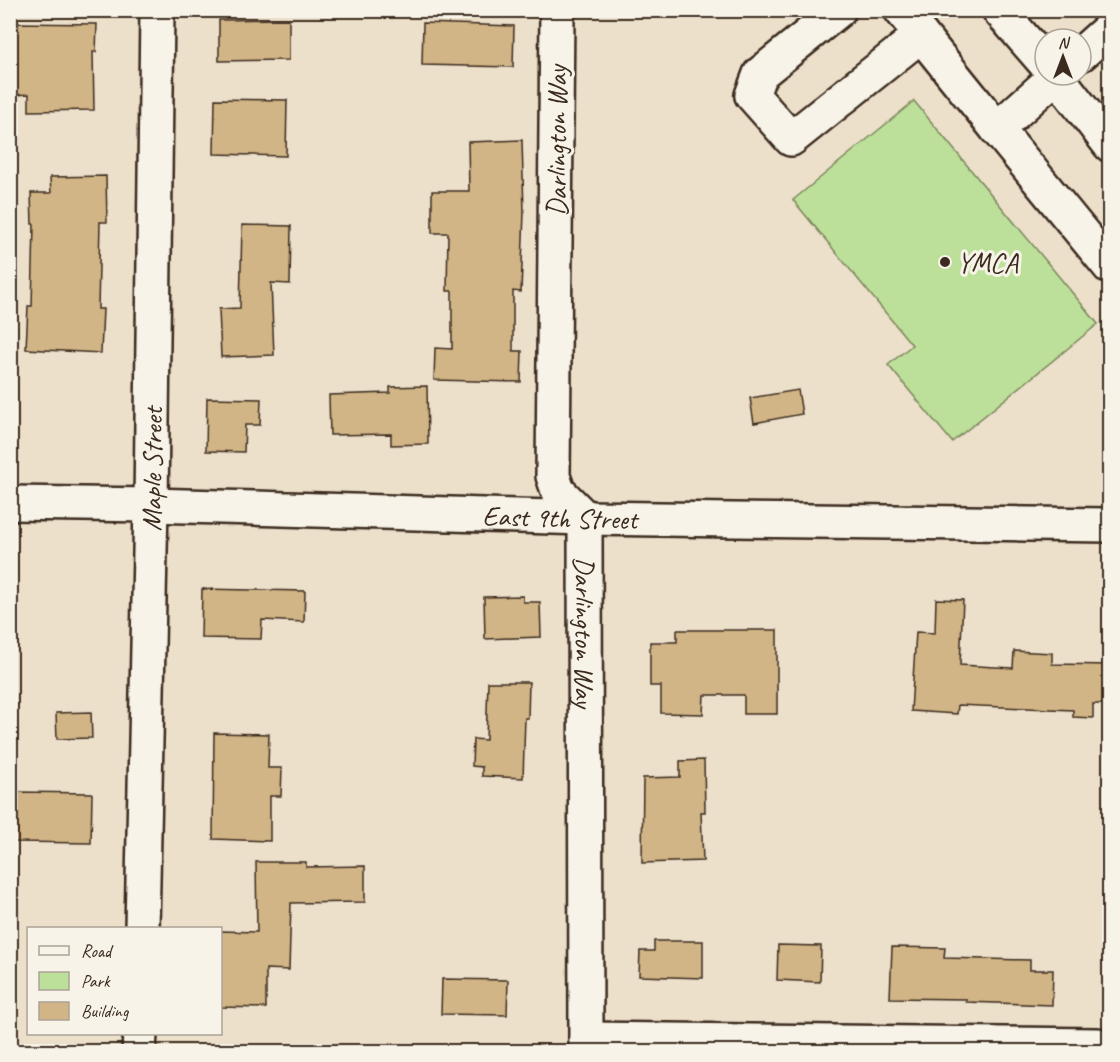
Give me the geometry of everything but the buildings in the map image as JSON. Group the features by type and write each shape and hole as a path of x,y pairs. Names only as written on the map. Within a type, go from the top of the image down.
{"street":[{"name":"Maple Street","path":"142,927 151,505 157,10"},
{"name":"Darlington Way","path":"557,10 553,476 558,491 585,518 586,1045"},
{"path":"839,10 760,74 752,95 791,139 911,23 1110,267"},
{"path":"999,10 1033,49"},
{"path":"1093,43 1110,28"},
{"path":"997,129 1043,87"},
{"path":"1065,87 1110,145"},
{"name":"East 9th Street","path":"10,503 585,518 1110,525"},
{"path":"139,1052 140,1035"},
{"path":"586,1045 1098,1045"}],"green space":[{"name":"YMCA","path":"914,101 1098,324 952,442 888,365 912,345 793,200"}],"place":[{"name":"YMCA","path":"945,262"}]}
